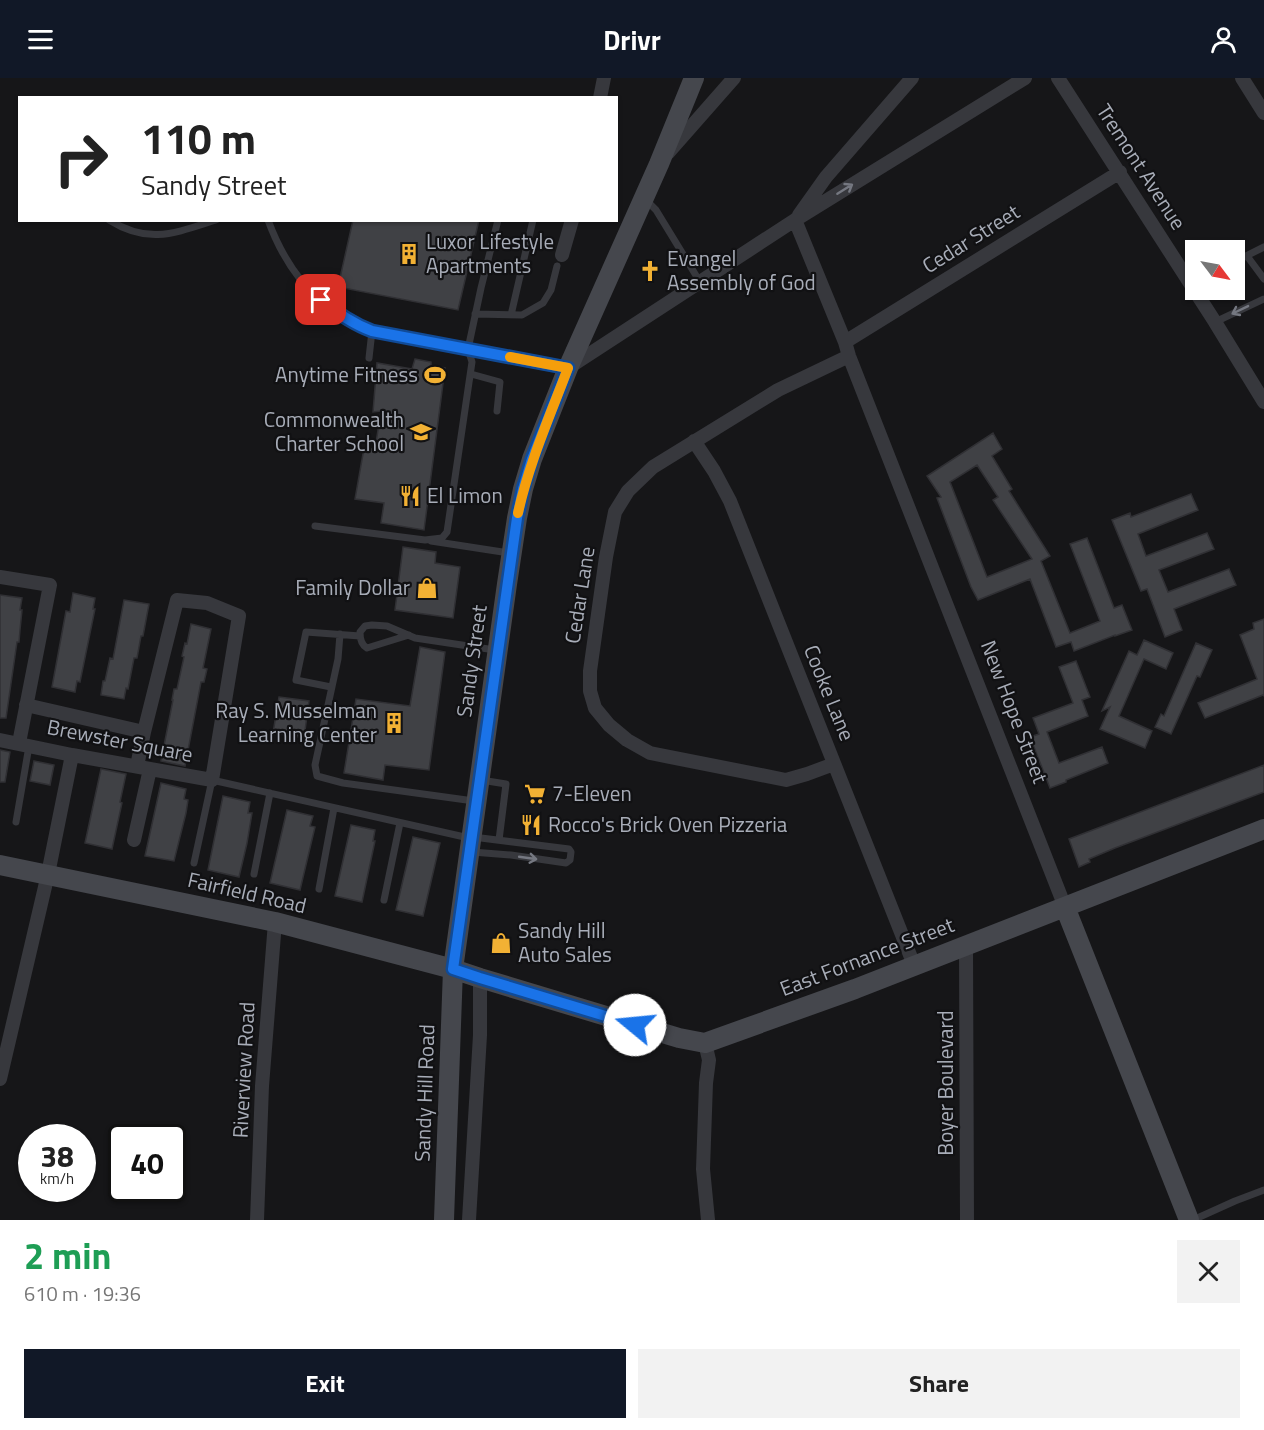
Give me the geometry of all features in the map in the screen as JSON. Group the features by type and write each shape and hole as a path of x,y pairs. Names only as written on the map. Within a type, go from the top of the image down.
{"main road":[{"name":"Sandy Street","path":"453,969 517,518 529,469 568,368 644,198 694,78"},
{"name":"East Fornance Street","path":"705,1043 855,989 1264,829"},
{"name":"Fairfield Road","path":"0,865 275,922 480,978"},
{"name":"New Hope Street","path":"1065,907 1191,1220"},
{"name":"Sandy Hill Road","path":"444,1220 453,969"},
{"path":"480,978 679,1038 705,1043"}],"street":[{"path":"600,96 604,78"},
{"path":"658,165 734,78"},
{"path":"795,220 826,177 912,78"},
{"path":"568,368 795,220 1025,78"},
{"name":"Tremont Avenue","path":"1058,78 1185,271"},
{"path":"1242,78 1260,97 1264,113"},
{"name":"Cedar Street","path":"844,342 1120,172"},
{"name":"New Hope Street","path":"795,220 1065,907"},
{"path":"560,260 571,222"},
{"name":"Tremont Avenue","path":"1203,300 1264,402"},
{"name":"Cedar Lane","path":"834,764 786,780 651,753 627,740 609,725 595,708 590,691 590,671 606,557 615,513 628,491 653,467 694,441 778,390 849,356"},
{"name":"Cooke Lane","path":"694,441 730,501 914,965"},
{"path":"0,577 50,585 26,705 24,744"},
{"name":"Brewster Square","path":"0,740 212,780 239,616 207,603 177,600 144,732"},
{"path":"26,705 144,732 143,768 134,840"},
{"path":"0,1079 48,874 72,755"},
{"name":"Riverview Road","path":"258,1220 262,1086 275,922"},
{"name":"Boyer Boulevard","path":"966,945 967,1220"},
{"path":"469,1220 480,1035 480,978"},
{"path":"705,1043 709,1060 703,1169 708,1220"}],"lane":[{"path":"644,198 656,210 700,282"},
{"path":"112,222 132,232 154,236 186,230 210,222"},
{"path":"269,222 279,249 306,287 335,312 360,326 372,331 568,368"},
{"path":"425,540 442,538 447,532 471,374 472,362 468,349 498,222"},
{"path":"511,315 533,222"},
{"path":"1264,247 1247,256 1264,278"},
{"path":"476,314 522,315 543,303 551,290 560,260"},
{"path":"1215,322 1264,299"},
{"path":"369,358 372,331"},
{"path":"471,374 500,382 497,411"},
{"path":"315,525 512,554"},
{"path":"409,635 367,648 364,646 360,632 365,626 392,627 409,635 415,638 498,650"},
{"path":"331,687 296,680 306,632 360,636"},
{"path":"340,634 338,659 315,765 317,776 344,783 477,801"},
{"path":"16,822 24,744"},
{"path":"194,863 212,780 400,823 511,855 566,863 570,860 571,852 568,849 499,840 471,843"},
{"path":"480,780 506,784 499,840"},
{"path":"254,874 270,793"},
{"path":"318,889 334,808"},
{"path":"384,900 400,823"},
{"path":"1191,1220 1264,1190"}],"building":[{"name":"Luxor Lifestyle Apartments","path":"353,222 479,222 458,310 338,287"},
{"path":"415,359 431,362 431,366 445,368 424,530 381,523 384,503 355,499 364,448 375,449 381,411 373,412 377,363 412,369"},
{"path":"993,433 1002,449 992,456 1012,489 1009,491 1050,556 1041,561 1070,633 1100,621 1070,544 1087,538 1114,608 1122,605 1132,630 1074,651 1071,642 1056,647 1030,579 978,600 937,498 941,497 927,476","holes":["977,465 998,497 993,500 1032,559 987,577 950,482"]},
{"path":"1191,494 1198,510 1138,534 1146,556 1207,533 1214,549 1159,570 1168,592 1229,569 1236,585 1174,609 1182,630 1165,637 1147,589 1141,591 1112,520 1130,513 1131,517"},
{"name":"Family Dollar","path":"403,547 436,552 435,563 460,567 453,618 395,610"},
{"path":"73,593 95,598 93,609 95,609 80,682 77,681 75,692 52,687 66,611 70,612"},
{"path":"0,595 22,598 19,642 17,642 6,718 0,718"},
{"path":"124,600 149,604 143,636 141,636 137,658 134,658 124,699 101,695 110,658 113,659"},
{"path":"1264,619 1264,696 1205,718 1198,703 1257,679 1240,635 1254,629 1253,623"},
{"path":"191,624 211,629 203,668 207,669 204,682 201,682 185,766 161,761 174,689 177,689 184,657 182,656"},
{"path":"1144,640 1173,653 1166,669 1144,659 1119,716 1152,731 1145,748 1100,729 1110,707 1102,711 1129,651 1137,655"},
{"path":"1196,643 1212,650 1200,677 1197,676 1171,734 1155,727 1161,714 1164,716"},
{"name":"Ray S. Musselman Learning Center","path":"420,647 445,652 429,770 385,765 383,780 344,773 356,699 410,706"},
{"path":"1076,661 1090,697 1082,700 1088,716 1047,732 1059,763 1102,747 1108,763 1050,788 1030,737 1039,734 1033,718 1073,703 1059,667"},
{"path":"279,697 309,701 304,738 273,733"},
{"path":"0,750 10,752 5,782 0,782"},
{"path":"34,761 54,765 50,785 30,781"},
{"path":"1264,765 1264,792 1115,848 1089,859 1090,862 1079,867 1069,839"},
{"path":"101,769 126,774 112,849 85,843"},
{"path":"161,783 186,789 184,799 188,800 174,861 145,856"},
{"path":"223,796 250,802 248,813 252,813 239,877 208,870"},
{"path":"287,810 313,816 310,826 315,827 300,890 270,883"},
{"path":"351,825 375,830 373,841 375,841 362,902 335,896"},
{"path":"413,837 440,843 423,916 396,910"}],"slow traffic":[{"path":"510,357 568,368 532,459 518,513"}],"place":[{"name":"Luxor Lifestyle Apartments","path":"409,254"},
{"name":"Evangel Assembly of God","path":"650,271"},
{"name":"Anytime Fitness","path":"435,375"},
{"name":"Commonwealth Charter School","path":"421,432"},
{"name":"El Limon","path":"410,496"},
{"name":"Family Dollar","path":"427,588"},
{"name":"Ray S. Musselman Learning Center","path":"394,723"},
{"name":"7-Eleven","path":"535,794"},
{"name":"Rocco's Brick Oven Pizzeria","path":"531,825"},
{"name":"Sandy Hill Auto Sales","path":"501,943"}],"route":[{"path":"321,300 347,320 372,331 568,368 532,459 517,518 453,969 635,1025"}]}
